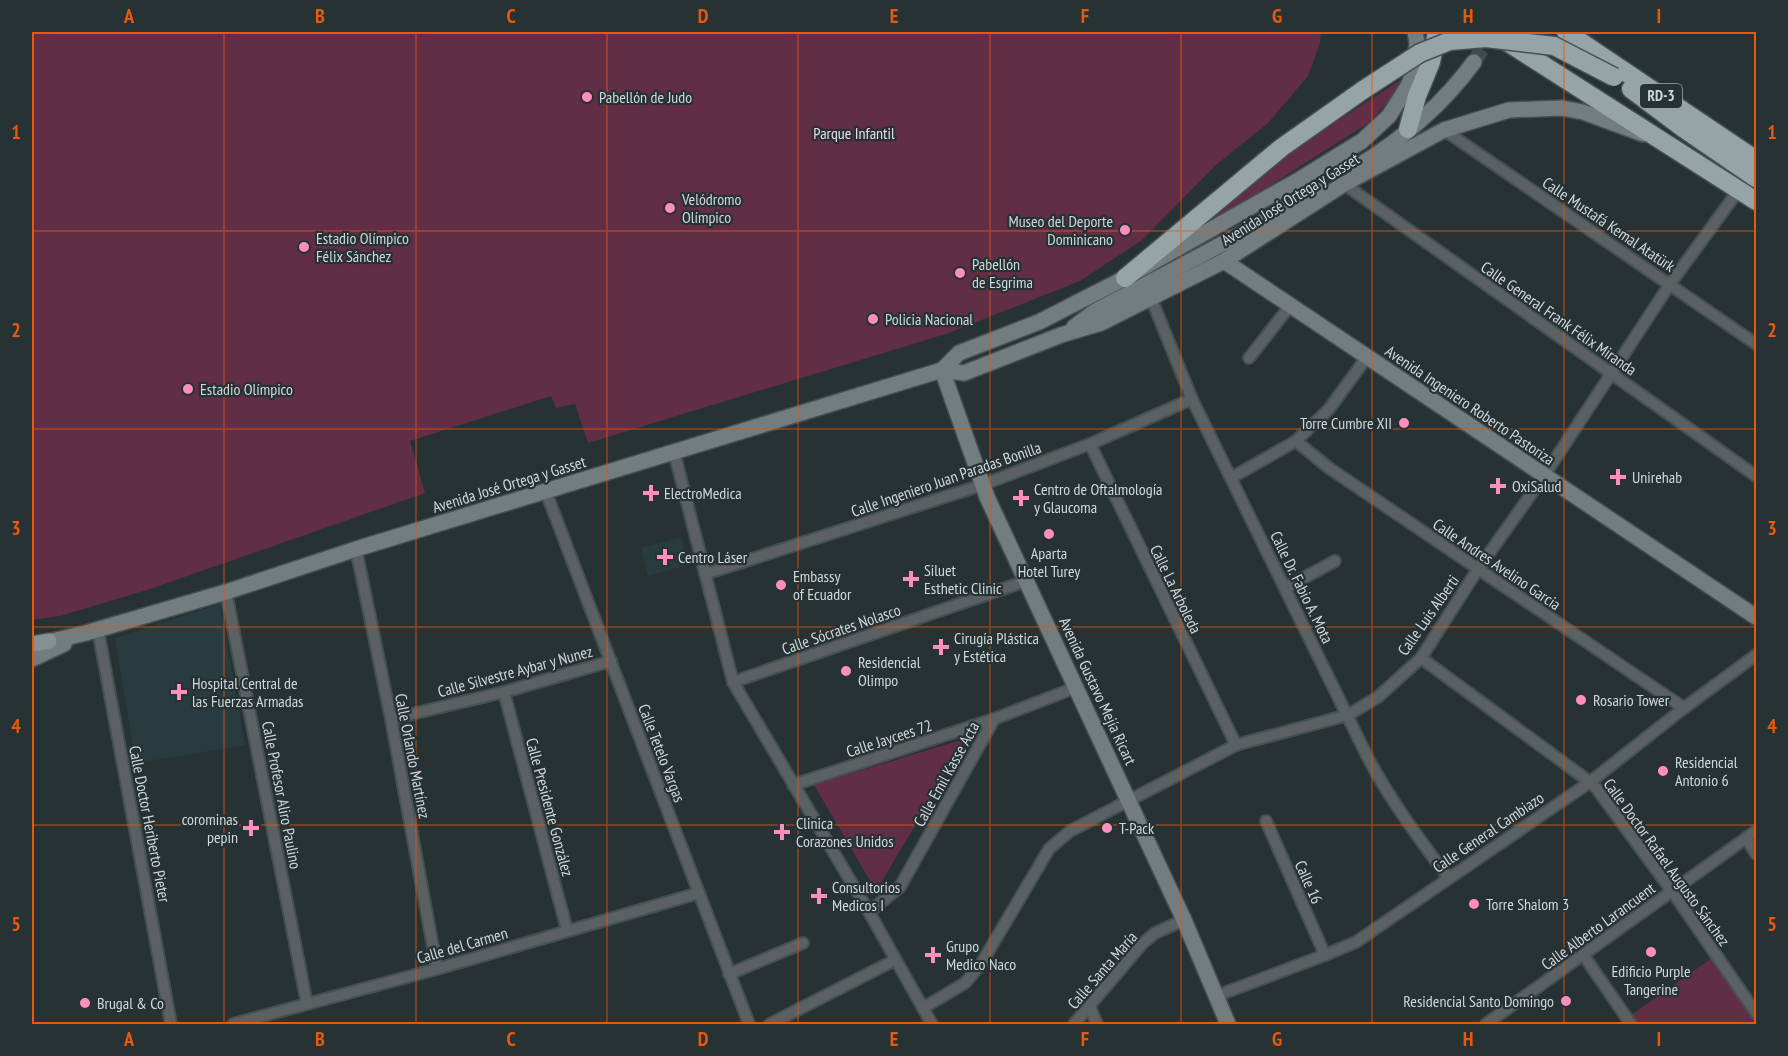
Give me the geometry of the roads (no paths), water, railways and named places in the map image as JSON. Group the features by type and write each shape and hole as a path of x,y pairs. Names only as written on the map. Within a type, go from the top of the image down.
{"highway":[{"path":"1408,129 1417,96 1431,62 1437,32"},
{"name":"RD-3","path":"1492,32 1756,201"},
{"name":"RD-3","path":"1566,32 1756,160"},
{"path":"1125,278 1281,148 1420,53 1450,41 1486,38 1554,46 1614,77 1756,178"}],"main road":[{"name":"Avenida José Ortega y Gasset","path":"942,370 959,353 1039,322 1125,278 1302,178 1362,141 1389,117 1408,86 1414,71 1417,44 1415,32"},
{"path":"1061,335 1094,312 1258,225 1386,147 1446,96 1474,62"},
{"name":"Avenida José Ortega y Gasset","path":"32,645 92,632 226,592 356,549 942,370 964,373 1061,335 1101,323 1151,298 1224,261 1344,184 1444,130 1509,110 1562,108 1583,112 1663,142"},
{"name":"Avenida Ingeniero Roberto Pastoriza","path":"1224,261 1756,616"},
{"name":"Avenida Gustavo Mejía Ricart","path":"942,370 982,485 1184,920 1228,1024"},
{"name":"Avenida José Ortega y Gasset","path":"32,659 92,632"}],"street":[{"name":"Calle Mustafá Kemal Atatürk","path":"1444,130 1756,345"},
{"name":"Calle General Frank Félix Miranda","path":"1344,184 1756,476"},
{"name":"Calle Luis Alberti","path":"923,1008 965,983 981,964 1049,849 1070,831 1236,746 1348,715 1378,697 1421,658 1478,569 1544,476 1670,284 1738,191"},
{"name":"Calle Dr. Fabio A. Mota","path":"1151,298 1192,399 1387,792 1448,877"},
{"path":"1249,358 1290,306"},
{"path":"1231,478 1296,441 1329,409 1367,357"},
{"name":"Calle Ingeniero Juan Paradas Bonilla","path":"705,574 982,485 1090,444 1192,399"},
{"name":"Calle Andres Avelino Garcia","path":"1296,441 1329,468 1684,708"},
{"name":"Calle La Arboleda","path":"1090,444 1236,746"},
{"path":"674,452 733,682 869,912 932,1024"},
{"name":"Calle Tetelo Vargas","path":"546,492 749,1024"},
{"name":"Calle Orlando Martínez","path":"356,549 391,719 437,969"},
{"path":"1285,588 1335,561"},
{"name":"Calle Sócrates Nolasco","path":"733,682 1026,581"},
{"name":"Calle Profesor Aliro Paulino","path":"226,592 308,1004"},
{"name":"Calle Doctor Heriberto Pieter","path":"92,632 171,1024"},
{"name":"Calle General Cambiazo","path":"1216,996 1356,942 1590,782 1684,708 1756,656"},
{"name":"Calle Doctor Rafael Augusto Sánchez","path":"1421,658 1590,782 1608,802 1672,891 1756,1013"},
{"name":"Calle Silvestre Aybar y Nunez","path":"391,719 504,692 611,661"},
{"name":"Calle Emil Kasse Acta","path":"869,912 900,887 994,719 1077,687"},
{"name":"Calle Presidente González","path":"504,692 567,930"},
{"name":"Calle Jaycees 72","path":"793,785 994,719"},
{"name":"Calle 16","path":"1266,821 1325,955"},
{"name":"Calle Alberto Larancuent","path":"1486,1024 1756,831"},
{"path":"1746,838 1756,854"},
{"name":"Calle del Carmen","path":"233,1024 437,969 699,893"},
{"name":"Calle Santa María","path":"1074,1024 1142,944 1155,933 1184,920"},
{"path":"729,974 803,944"},
{"path":"1584,956 1631,1024"},
{"path":"770,1024 895,960"},
{"path":"1090,1007 1097,1024"}],"tunnel":[{"path":"1474,62 1493,32"}],"place":[{"name":"Pabellón de Judo","path":"587,97"},
{"name":"Velódromo Olímpico","path":"670,208"},
{"name":"Museo del Deporte Dominicano","path":"1125,230"},
{"name":"Estadio Olímpico Félix Sánchez","path":"304,247"},
{"name":"Pabellón de Esgrima","path":"960,273"},
{"name":"Policia Nacional","path":"873,319"},
{"name":"Estadio Olímpico","path":"188,389"},
{"name":"Torre Cumbre XII","path":"1404,423"},
{"name":"Unirehab","path":"1618,477"},
{"name":"OxiSalud","path":"1498,486"},
{"name":"ElectroMedica","path":"651,493"},
{"name":"Centro de Oftalmología y Glaucoma","path":"1021,498"},
{"name":"Aparta Hotel Turey","path":"1049,534"},
{"name":"Centro Láser","path":"665,557"},
{"name":"Siluet Esthetic Clinic","path":"911,579"},
{"name":"Embassy of Ecuador","path":"781,585"},
{"name":"Cirugía Plástica y Estética","path":"941,647"},
{"name":"Residencial Olimpo","path":"846,671"},
{"name":"Hospital Central de las Fuerzas Armadas","path":"179,692"},
{"name":"Rosario Tower","path":"1581,700"},
{"name":"Residencial Antonio 6","path":"1663,771"},
{"name":"corominas pepin","path":"251,828"},
{"name":"T-Pack","path":"1107,828"},
{"name":"Clinica Corazones Unidos","path":"782,832"},
{"name":"Consultorios Medicos I","path":"819,896"},
{"name":"Torre Shalom 3","path":"1474,904"},
{"name":"Edificio Purple Tangerine","path":"1651,952"},
{"name":"Grupo Medico Naco","path":"933,955"},
{"name":"Residencial Santo Domingo","path":"1566,1001"},
{"name":"Brugal & Co","path":"85,1003"}],"park label":[{"name":"Parque Infantil","path":"854,133"}]}
